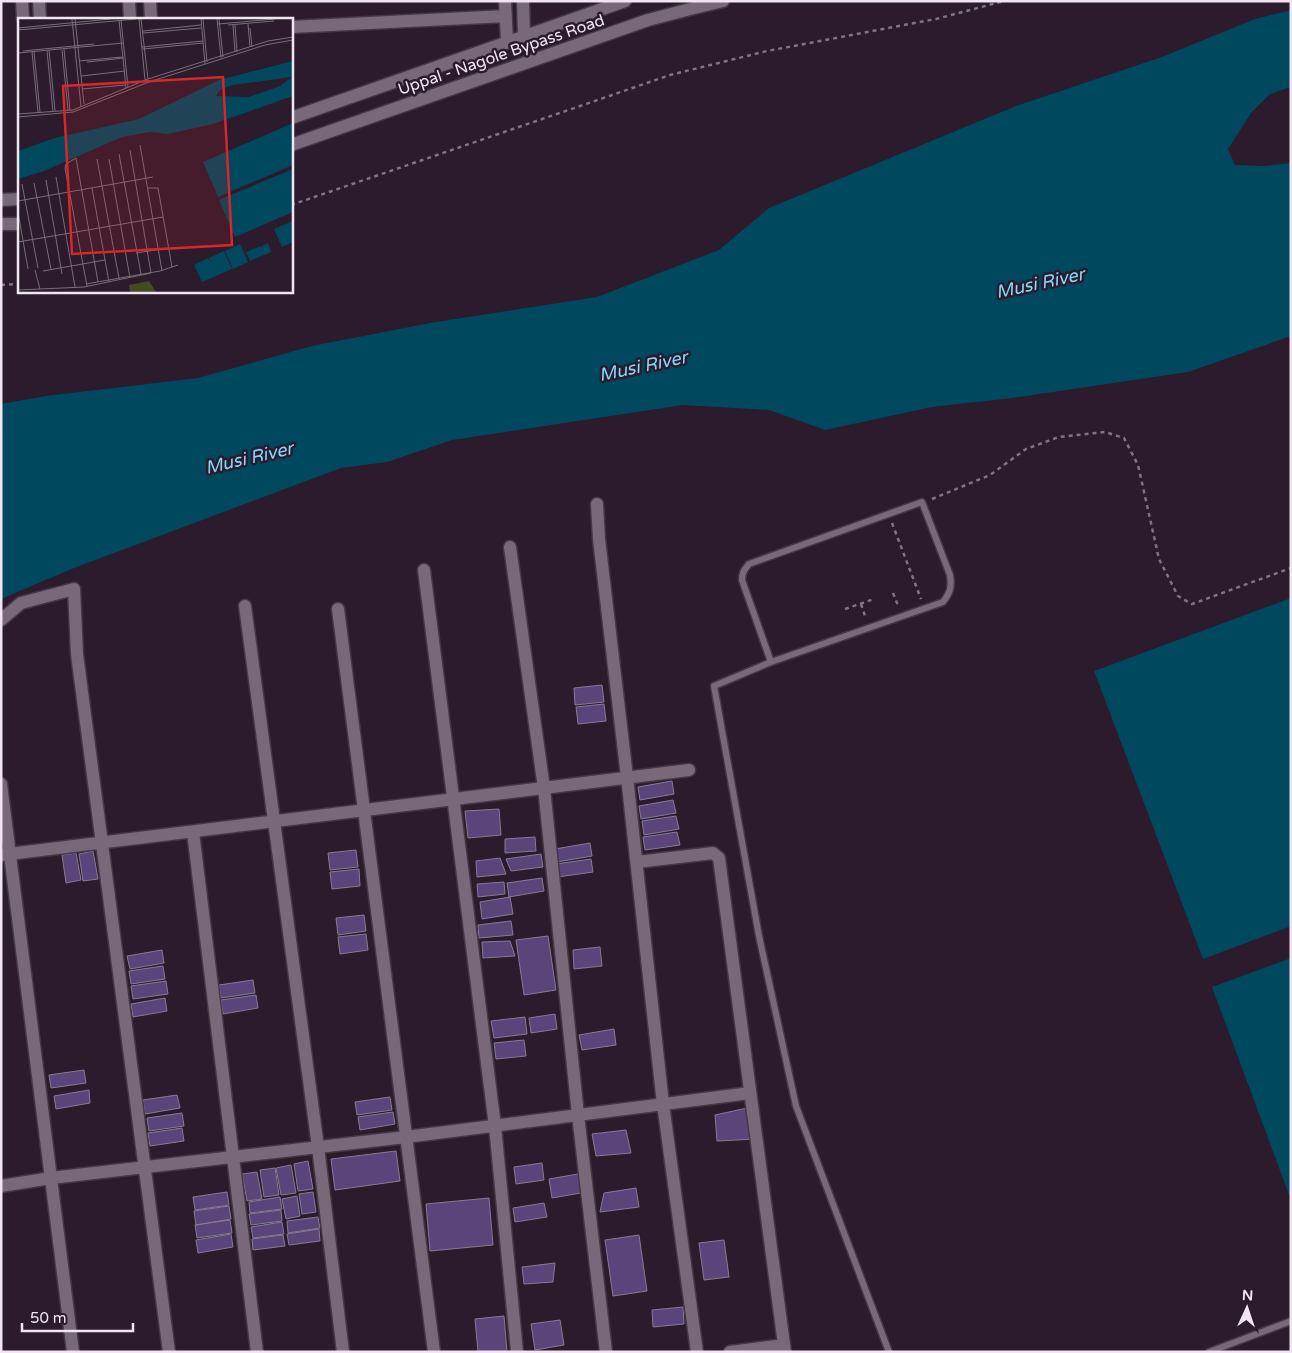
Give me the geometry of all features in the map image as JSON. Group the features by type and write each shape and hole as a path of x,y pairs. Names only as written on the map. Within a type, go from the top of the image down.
{"street":[{"path":"22,1 23,18"},
{"path":"39,1 40,18"},
{"path":"129,1 130,18"},
{"path":"150,1 151,18"},
{"path":"505,1 507,42"},
{"path":"523,1 524,36"},
{"name":"Uppal - Nagole Bypass Road","path":"292,118 625,1"},
{"name":"Uppal - Nagole Bypass Road","path":"292,145 648,20 723,1"},
{"path":"292,27 506,16"},
{"path":"1,200 18,199"},
{"path":"1,224 18,224"},
{"path":"597,504 598,539 663,1104 697,1352"},
{"path":"510,547 544,788 578,1115 606,1352"},
{"path":"424,570 495,1126 518,1352"},
{"path":"1,620 22,603 74,589 78,654 169,1352"},
{"path":"246,606 318,1147 343,1352"},
{"path":"338,609 434,1352"},
{"path":"6,855 689,770"},
{"path":"1,784 6,855 74,1352"},
{"path":"193,832 258,1352"},
{"path":"636,862 713,853 719,858 785,1349 730,1352"},
{"path":"1,1186 51,1178 406,1137 750,1093"}],"lane":[{"path":"771,662 742,580 742,574 749,564 922,502 952,585 949,594 943,602 771,662 714,686 760,936 796,1106 889,1352"},
{"path":"1209,1352 1291,1321"}],"path":[{"path":"292,205 670,75 766,51 936,19 1004,1"},
{"path":"1,285 18,284"},
{"path":"922,502 990,475 1026,449 1059,436 1105,432 1124,438 1138,465 1159,559 1178,596 1192,604 1291,568"},
{"path":"889,514 925,608"},
{"path":"893,593 902,616"},
{"path":"845,610 874,599"},
{"path":"861,604 869,628"}],"water":[{"name":"Musi River","path":"1291,10 1291,87 1270,94 1251,113 1228,149 1235,165 1263,166 1291,163 1291,336 1188,372 1012,398 932,407 825,430 769,410 683,405 452,440 387,462 341,468 74,568 1,599 1,404 46,396 198,378 312,346 430,323 597,297 719,250 769,208 1016,106 1162,57 1255,19"},
{"path":"1291,598 1291,926 1203,959 1094,671"},
{"path":"1291,958 1291,1200 1212,987"}],"building":[{"path":"602,685 604,702 575,705 574,688"},
{"path":"604,704 606,721 578,724 576,707"},
{"path":"672,781 674,794 640,800 638,787"},
{"path":"673,800 676,813 641,819 639,806"},
{"path":"499,809 501,835 468,838 465,811"},
{"path":"676,816 679,829 644,835 642,821"},
{"path":"677,832 680,845 645,850 643,837"},
{"path":"535,837 536,851 505,853 505,839"},
{"path":"590,843 592,856 557,862 555,849"},
{"path":"356,850 358,867 330,870 328,853"},
{"path":"93,851 98,879 83,881 79,854"},
{"path":"76,853 81,880 66,883 62,855"},
{"path":"541,854 543,867 511,871 506,859"},
{"path":"500,858 506,874 477,877 476,861"},
{"path":"591,859 593,872 558,877 556,864"},
{"path":"359,869 360,886 332,889 330,872"},
{"path":"542,878 544,891 509,897 507,883"},
{"path":"504,882 505,894 478,897 477,884"},
{"path":"510,897 513,914 482,919 480,902"},
{"path":"364,915 366,931 338,935 336,918"},
{"path":"511,921 513,935 479,938 478,925"},
{"path":"366,934 368,950 340,954 338,937"},
{"path":"548,936 556,990 524,995 516,940"},
{"path":"510,941 515,956 483,958 482,942"},
{"path":"600,947 602,966 574,969 573,950"},
{"path":"162,950 164,963 130,969 127,956"},
{"path":"163,966 165,979 131,984 129,971"},
{"path":"253,980 255,993 221,998 219,985"},
{"path":"166,981 168,994 133,999 131,986"},
{"path":"256,995 258,1008 223,1014 221,1000"},
{"path":"165,998 167,1011 133,1017 131,1004"},
{"path":"555,1014 557,1029 531,1033 529,1018"},
{"path":"525,1017 527,1034 494,1038 491,1021"},
{"path":"614,1029 616,1045 582,1050 579,1035"},
{"path":"524,1040 526,1056 496,1059 494,1043"},
{"path":"84,1070 86,1083 51,1088 49,1075"},
{"path":"89,1090 90,1103 56,1109 54,1096"},
{"path":"177,1095 180,1108 145,1114 143,1100"},
{"path":"390,1097 392,1110 357,1115 355,1102"},
{"path":"752,1107 756,1139 717,1141 715,1115"},
{"path":"393,1112 395,1124 360,1130 358,1117"},
{"path":"182,1113 184,1126 149,1131 147,1118"},
{"path":"182,1128 184,1141 150,1146 148,1133"},
{"path":"626,1130 631,1153 596,1156 592,1134"},
{"path":"396,1151 400,1181 335,1190 331,1159"},
{"path":"308,1161 313,1189 298,1191 294,1164"},
{"path":"542,1163 544,1180 516,1184 514,1167"},
{"path":"291,1165 296,1193 281,1195 276,1168"},
{"path":"275,1168 279,1195 264,1197 260,1170"},
{"path":"257,1172 262,1199 247,1201 242,1174"},
{"path":"578,1174 581,1193 552,1198 549,1179"},
{"path":"636,1188 639,1207 600,1212 604,1193"},
{"path":"227,1192 229,1205 195,1210 193,1197"},
{"path":"313,1192 316,1212 302,1214 299,1194"},
{"path":"297,1196 300,1216 286,1219 282,1199"},
{"path":"280,1197 282,1209 250,1213 249,1202"},
{"path":"489,1198 493,1245 430,1251 426,1204"},
{"path":"544,1203 547,1217 515,1222 513,1208"},
{"path":"229,1206 231,1219 196,1225 194,1211"},
{"path":"281,1210 282,1221 251,1225 249,1214"},
{"path":"318,1217 320,1228 288,1233 287,1221"},
{"path":"230,1220 232,1233 197,1238 195,1225"},
{"path":"282,1222 284,1234 253,1238 251,1227"},
{"path":"319,1229 320,1241 289,1245 287,1234"},
{"path":"231,1234 233,1247 198,1253 196,1240"},
{"path":"283,1235 285,1246 253,1250 252,1239"},
{"path":"639,1235 647,1291 613,1296 605,1240"},
{"path":"724,1240 729,1277 704,1280 699,1243"},
{"path":"555,1263 553,1282 524,1284 522,1267"},
{"path":"683,1307 684,1324 653,1327 652,1310"},
{"path":"504,1316 507,1352 478,1352 475,1319"},
{"path":"560,1320 564,1345 535,1350 531,1324"}]}
